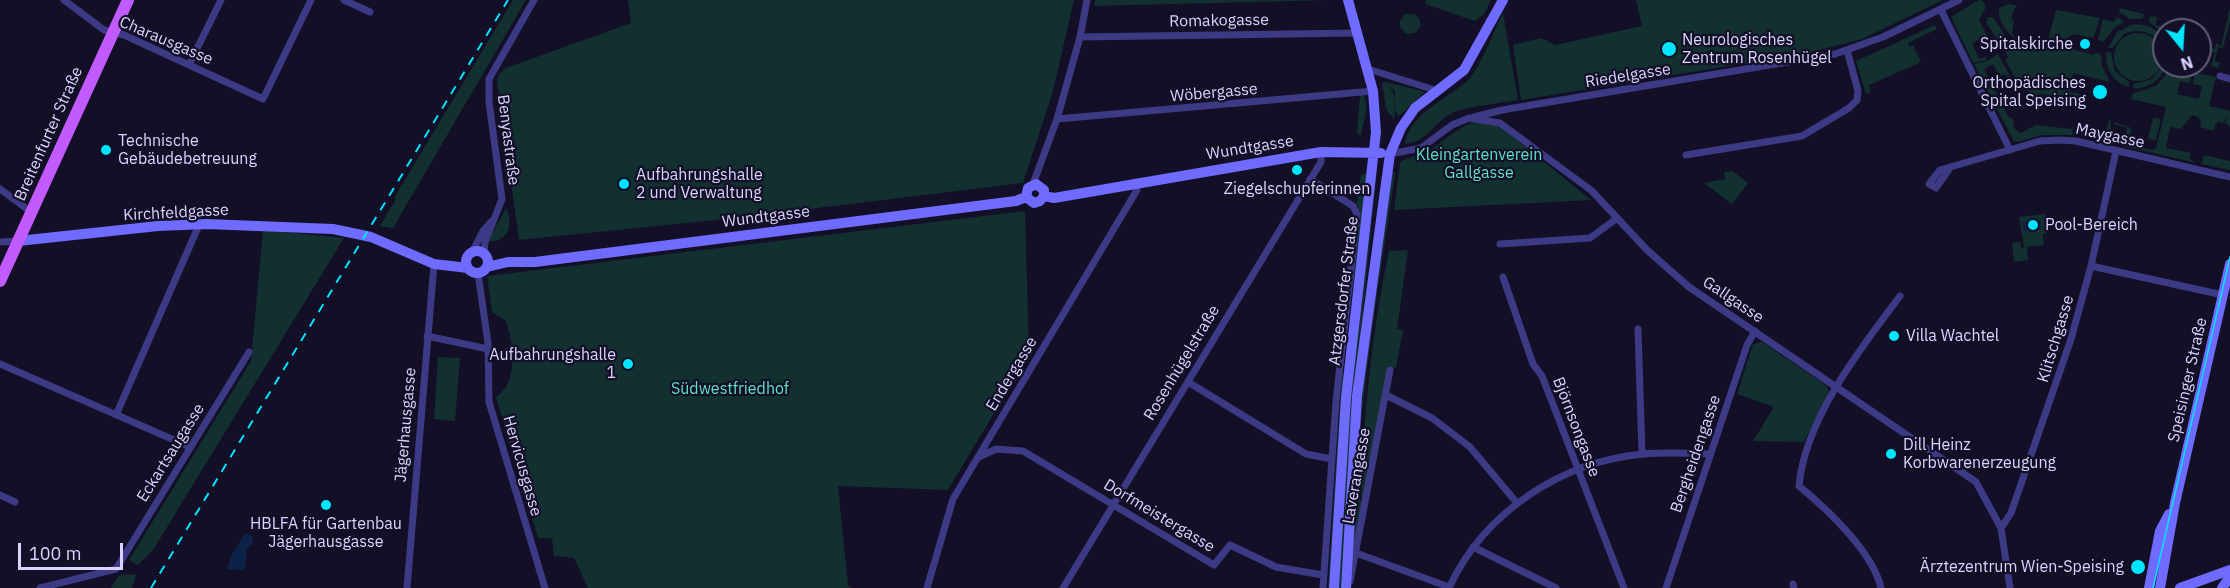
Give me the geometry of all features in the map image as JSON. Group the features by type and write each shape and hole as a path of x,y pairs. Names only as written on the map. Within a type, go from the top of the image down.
{"main road":[{"name":"Breitenfurter Straße","path":"0,281 128,0"},
{"name":"Atzgersdorfer Straße","path":"1334,588 1346,398 1376,122 1368,69 1348,0"},
{"path":"1390,153 1409,116 1464,70 1503,0"},
{"name":"Wundtgasse","path":"1044,196 1054,198 1321,152 1390,153"},
{"name":"Atzgersdorfer Straße","path":"1346,586 1357,396 1390,153"},
{"path":"1033,184 1042,187 1044,196 1037,202 1031,202 1026,197 1026,191 1033,184"},
{"name":"Wundtgasse","path":"353,232 434,264 478,261 535,262 1016,201 1026,197"},
{"name":"Kirchfeldgasse","path":"18,242 158,226 302,227 353,232"},
{"name":"Speisinger Straße","path":"2160,588 2175,503 2230,264"},
{"name":"Speisinger Straße","path":"2149,588 2160,531 2175,503"},
{"path":"2180,588 2230,570"},
{"path":"2222,588 2230,577"}],"street":[{"name":"Charausgasse","path":"64,0 113,33 124,34 263,99 311,0"},
{"path":"189,65 220,0"},
{"path":"344,0 370,12"},
{"name":"Benyastraße","path":"478,261 502,199 489,102 489,79 534,0"},
{"path":"1033,184 1057,119 1080,37 1087,0"},
{"name":"Riedelgasse","path":"1469,118 1502,110 1785,64 1847,50 1883,37 1959,0"},
{"path":"1941,10 2010,150"},
{"name":"Romakogasse","path":"1080,37 1358,33"},
{"path":"1686,154 1802,136 1849,108 1857,100 1858,91 1847,50"},
{"path":"1368,69 1438,91"},
{"path":"2220,76 2230,79"},
{"name":"Wöbergasse","path":"1057,119 1373,91"},
{"path":"1502,110 1508,127"},
{"path":"1390,153 1421,148 1452,125 1469,118"},
{"name":"Gallgasse","path":"1469,118 1490,120 1508,127 1592,191 1616,219 1671,272 1977,482 2001,528 2010,588"},
{"name":"Maygasse","path":"1950,168 2040,141 2059,140 2230,177"},
{"name":"Klitschgasse","path":"2001,528 2011,513 2071,339 2091,266 2116,151"},
{"name":"Rosenhügelstraße","path":"1064,588 1321,162 1321,152"},
{"name":"Atzgersdorfer Straße","path":"1310,179 1353,206 1357,214 1350,250 1323,588"},
{"name":"Endergasse","path":"927,588 953,499 1137,190 1137,182"},
{"path":"0,189 31,212"},
{"path":"1500,244 1590,238 1616,219"},
{"name":"Benyastraße","path":"478,261 483,231 493,221"},
{"path":"116,415 199,225"},
{"name":"Kirchfeldgasse","path":"0,242 18,242"},
{"name":"Hervicusgasse","path":"478,261 488,349 489,402 544,588"},
{"name":"Jägerhausgasse","path":"406,588 434,264"},
{"path":"2091,266 2223,295"},
{"name":"Björnsongasse","path":"1503,277 1533,364 1542,376 1624,588"},
{"path":"1881,588 1876,572 1839,521 1799,486 1806,449 1837,387 1900,296"},
{"path":"1638,329 1642,454"},
{"name":"Bergheidengasse","path":"1666,588 1709,454 1747,345 1755,331"},
{"path":"427,336 488,349"},
{"name":"Eckartsaugasse","path":"40,588 116,569 249,352"},
{"path":"0,364 190,447"},
{"name":"Laverangasse","path":"1346,586 1351,580 1390,370"},
{"path":"1188,382 1306,454 1332,459"},
{"path":"1386,395 1432,418 1470,447 1517,503"},
{"name":"Dorfmeistergasse","path":"978,457 996,449 1023,451 1214,565 1230,545 1275,567 1323,575"},
{"path":"1356,553 1449,587 1473,547 1492,525 1517,503 1578,470 1642,454 1709,454"},
{"path":"0,495 15,502"},
{"path":"1473,547 1556,588"}],"green space":[{"path":"513,0 526,0 393,228 380,226 396,199 394,198"},
{"path":"628,0 1074,0 1053,91 1023,183 735,218 519,240 497,81 499,74 506,68 631,23"},
{"path":"1095,0 1330,0 1094,6"},
{"path":"1426,0 1491,0 1484,14 1475,21 1425,4"},
{"name":"Neurologisches Zentrum Rosenhügel","path":"1636,0 1943,0 1862,39 1808,53 1521,100 1513,45 1541,38 1555,45 1642,26"},
{"path":"1982,0 1986,7 1979,20 1991,43 1987,42 1984,37 1972,43 1979,59 1985,57 1987,60 1973,63 1951,17"},
{"path":"2009,4 2018,6 2014,9 2011,20 2014,21 2012,34 2018,40 2007,31 2001,22 1999,8"},
{"path":"2120,8 2144,14 2143,19 2130,19 2119,12"},
{"path":"2230,8 2230,21 2223,48 2218,47 2215,61 2220,63 2218,68 2212,66 2215,52 2212,51 2212,48 2215,49 2216,43 2221,46"},
{"path":"2056,10 2100,18 2093,38 2074,34 2068,37 2067,43 2071,49 2094,55 2096,51 2101,54 2102,66 2110,82 2073,73 2072,78 2066,78 2065,85 2070,86 2070,92 2080,94 2077,98 2039,94 2039,98 2023,88 2025,84 2019,84 2005,60 2009,58 1986,22 1988,17 1993,17 2009,41 2045,51"},
{"path":"1503,13 1518,100 1457,111 1443,119 1420,139 1405,144 1414,123 1473,74"},
{"path":"1405,14 1414,14 1419,18 1421,26 1415,33 1406,34 1400,27 1400,21"},
{"path":"2150,16 2157,17 2152,18 2152,24 2149,22"},
{"path":"2118,17 2124,22 2114,28 2103,42 2098,40 2103,19 2113,22"},
{"path":"1935,25 1937,29 1908,43 1909,47 1913,45 1921,62 1869,85 1871,92 1866,94 1856,61"},
{"path":"2131,25 2145,25 2152,28 2152,36 2144,32 2131,32 2124,34 2113,48 2108,48 2117,32"},
{"path":"2138,33 2151,37 2152,76 2138,81 2125,77 2118,70 2115,62 2114,57 2118,44 2125,37 2133,34"},
{"path":"2106,52 2111,52 2115,71 2129,82 2129,87 2123,85 2111,74"},
{"path":"1998,54 2011,78 2008,79 2005,74 2000,76 1993,64 1984,69 2008,116 2013,119 2014,128 2021,133 2036,125 2072,129 2072,124 2073,135 2043,135 2017,142 2013,140 1974,64 1987,61"},
{"path":"2216,77 2209,106 2230,111 2230,128 2227,123 2224,124 2229,114 2222,124 2220,121 2215,125 2214,131 2200,127 2201,121 2192,115 2181,129 2170,127 2166,148 2191,153 2190,159 2196,163 2081,136 2084,127 2084,131 2105,136 2109,120 2111,121 2110,137 2124,140 2127,128 2113,124 2115,122 2131,128 2130,145 2152,150 2156,148 2166,107 2131,99 2132,94 2156,86 2163,78 2191,78 2190,83 2180,81 2177,94 2199,99 2202,86 2193,84 2194,78"},
{"path":"2158,78 2150,85 2134,89 2133,84"},
{"path":"1383,81 1425,92 1398,117 1394,105 1395,91"},
{"path":"1382,82 1387,84 1393,92 1394,119 1386,109"},
{"path":"1360,95 1364,95 1366,101 1361,137 1357,133"},
{"path":"2153,118 2161,119 2156,140 2148,139"},
{"name":"Kleingartenverein Gallgasse","path":"1474,122 1500,126 1591,200 1394,210 1400,163 1428,151 1459,129"},
{"path":"2204,155 2230,161 2230,170 2201,164"},
{"path":"1392,171 1395,173 1359,448 1363,385"},
{"path":"1732,171 1748,183 1732,204 1704,183 1725,179 1724,172"},
{"path":"1370,172 1347,327 1360,213 1357,204 1361,175"},
{"path":"1377,172 1351,428 1342,588 1338,588 1347,428"},
{"path":"506,208 510,220 508,231 501,239 488,241"},
{"name":"Südwestfriedhof","path":"1025,211 1029,355 948,490 838,486 848,585 851,588 588,588 574,558 554,556 552,538 538,538 496,397 508,382 512,349 505,320 492,312 487,276"},
{"name":"Pool-Bereich","path":"2045,214 2047,233 2043,234 2044,245 2027,247 2028,260 2014,262 2012,243 2020,242 2021,248 2024,247 2019,217"},
{"path":"263,230 344,238 153,550 138,565 129,560 251,361"},
{"path":"1408,250 1397,329 1403,330 1396,368 1389,367 1365,502 1361,497 1364,436 1369,374 1378,312 1389,251"},
{"path":"1762,342 1827,386 1829,392 1804,442 1753,441 1774,407 1737,394 1753,344"},
{"path":"438,357 460,358 455,421 434,419"},
{"path":"1342,369 1344,381 1330,588 1328,588"},
{"path":"1359,450 1358,484 1362,502 1352,563"},
{"path":"136,575 132,588 111,588 118,576"}],"water":[{"path":"2040,220 2041,230 2024,232 2022,222"},
{"path":"245,533 253,536 252,545 247,549 245,570 227,569 232,554"}],"tram line":[{"path":"2153,588 2230,257"}],"railway":[{"path":"151,588 508,0"}],"place":[{"name":"Spitalskirche","path":"2085,44"},
{"name":"Neurologisches Zentrum Rosenhügel","path":"1669,49"},
{"name":"Orthopädisches Spital Speising","path":"2100,92"},
{"name":"Technische Gebäudebetreuung","path":"106,150"},
{"name":"Ziegelschupferinnen","path":"1297,170"},
{"name":"Aufbahrungshalle 2 und Verwaltung","path":"624,184"},
{"name":"Pool-Bereich","path":"2033,225"},
{"name":"Villa Wachtel","path":"1894,336"},
{"name":"Aufbahrungshalle 1","path":"628,364"},
{"name":"Dill Heinz Korbwarenerzeugung","path":"1891,454"},
{"name":"HBLFA für Gartenbau Jägerhausgasse","path":"326,505"},
{"name":"Ärztezentrum Wien-Speising","path":"2138,567"}]}
